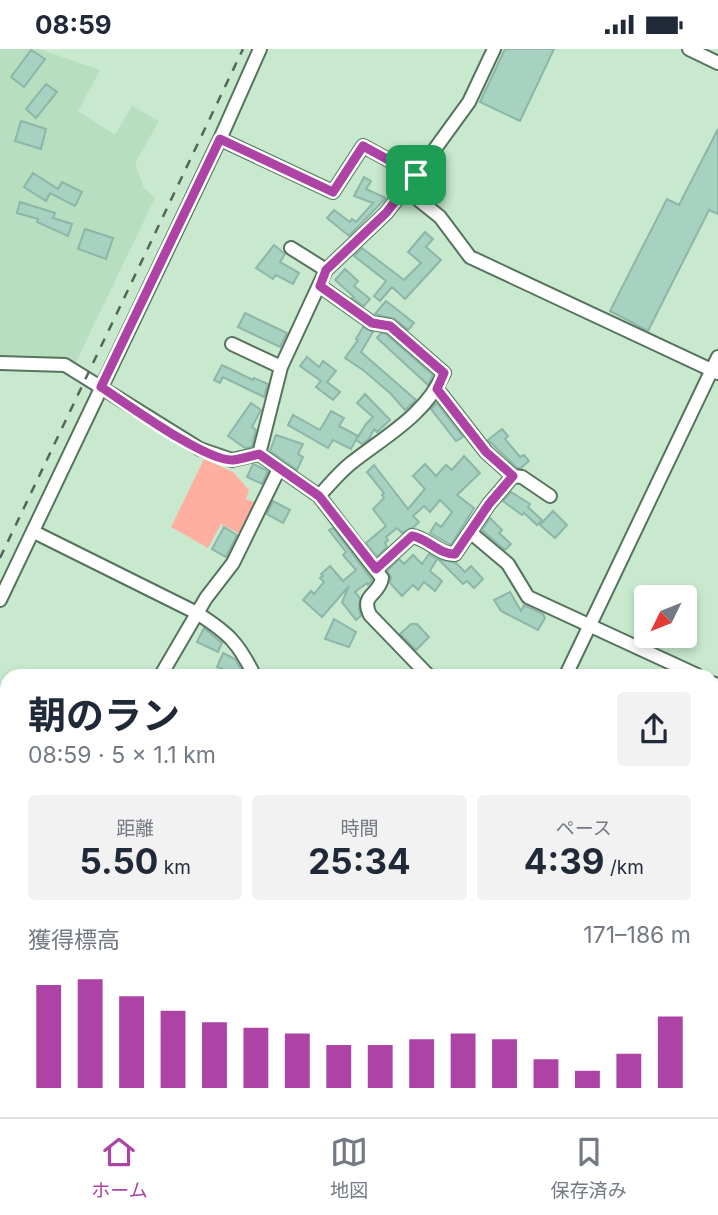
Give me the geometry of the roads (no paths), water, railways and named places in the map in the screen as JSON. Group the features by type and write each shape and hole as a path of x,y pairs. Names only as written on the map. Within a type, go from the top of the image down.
{"street":[{"path":"0,600 220,139 260,49"},
{"path":"259,454 281,367 326,270 386,213 416,175 469,102 494,49"},
{"path":"689,49 718,63"},
{"path":"220,139 333,192 363,146 416,175"},
{"path":"405,189 440,217 470,257 715,371"},
{"path":"291,248 326,270"},
{"path":"319,496 348,466 415,416 437,389 444,373 390,326 372,323 320,286"},
{"path":"232,344 281,367"},
{"path":"569,669 715,371 718,357"},
{"path":"0,363 65,365 164,428 220,457 232,460 259,454 319,496 382,578 382,583 368,599 366,606 370,615 422,669"},
{"path":"437,389 486,452 513,476 522,477 550,496"},
{"path":"164,669 197,613 233,563 279,469"},
{"path":"376,569 412,536 419,537 452,555 513,476"},
{"path":"34,532 197,613 219,627 236,643 251,669"},
{"path":"470,532 508,564 528,597 684,669"}],"railway":[{"path":"0,558 243,49"}]}
